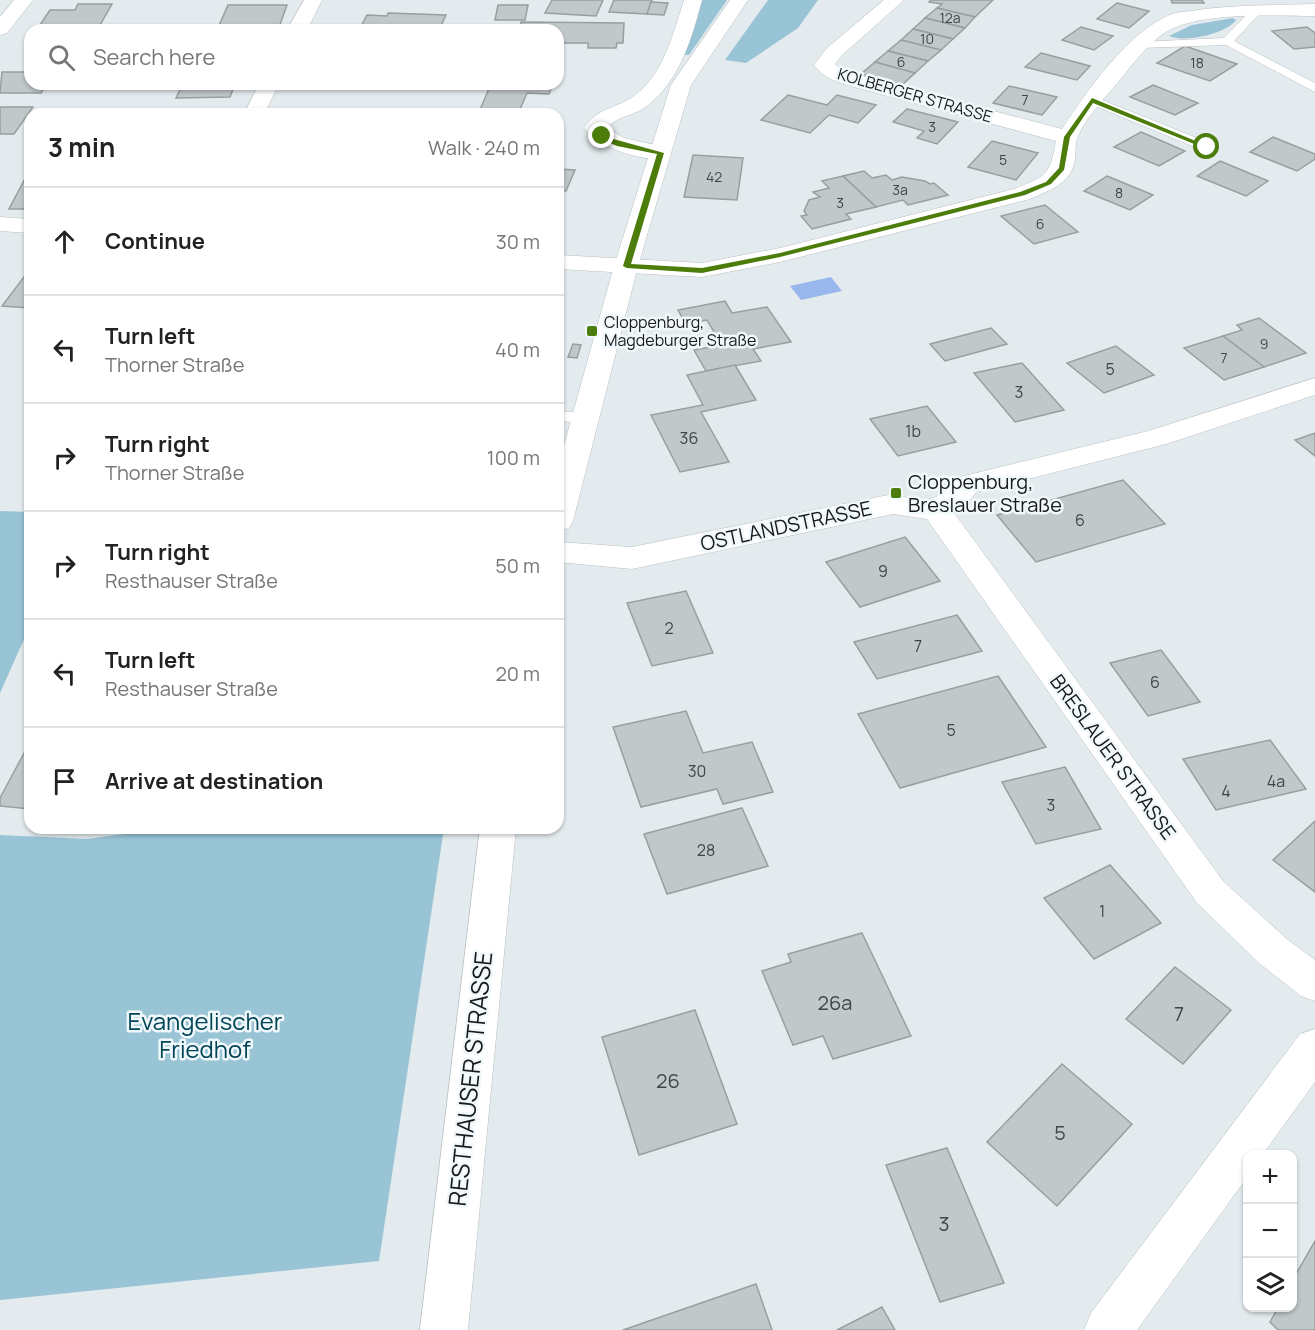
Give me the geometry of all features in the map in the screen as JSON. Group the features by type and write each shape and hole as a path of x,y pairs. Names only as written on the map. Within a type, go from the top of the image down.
{"street":[{"path":"0,29 24,0"},
{"path":"300,24 313,0"},
{"path":"660,153 619,144 602,136 595,128 604,115 641,101 659,82 682,36 693,0"},
{"path":"564,497 627,266 681,85 739,0"},
{"name":"KOLBERGER STRASSE","path":"895,0 834,52 824,65 835,75 861,84 1067,137"},
{"path":"564,262 702,270 719,268 1023,194 1048,183 1062,168 1067,137 1092,100 1139,45 1159,27 1180,18 1238,11 1315,10"},
{"path":"257,108 266,90"},
{"path":"0,224 24,226"},
{"path":"935,509 954,501 966,485 1156,438 1315,386"},
{"name":"OSTLANDSTRASSE","path":"564,552 632,558 893,504 911,510 935,509"},
{"name":"BRESLAUER STRASSE","path":"935,509 1210,892 1274,952 1315,983"},
{"name":"RESTHAUSER STRASSE","path":"444,1330 497,834"},
{"path":"1108,1330 1315,1048"}],"lane":[{"path":"1228,42 1256,11"},
{"path":"1139,45 1228,42 1315,88"},
{"path":"1092,100 1207,147"},
{"path":"564,416 584,418"}],"green space":[{"path":"699,0 727,0 689,55 670,54"},
{"path":"768,0 818,0 798,28 746,63 725,60"},
{"path":"1233,18 1236,20 1231,25 1204,36 1176,38 1169,36 1192,25"},
{"path":"0,511 24,512 24,639 0,693"},
{"name":"Evangelischer Friedhof","path":"124,834 443,834 379,1261 0,1300 0,835 87,839"}],"water":[{"path":"831,277 842,291 801,300 790,286"}],"building":[{"path":"552,0 603,0 596,16 545,13"},
{"path":"614,0 652,0 647,14 609,12"},
{"path":"931,0 993,0 975,17 937,8 942,4 929,2"},
{"path":"1171,0 1202,0 1204,3 1172,3"},
{"path":"651,2 668,3 664,15 647,14"},
{"path":"1117,3 1149,11 1129,28 1097,19"},
{"path":"78,4 112,4 101,24 41,24 50,10 75,10"},
{"path":"228,5 287,5 280,24 220,24"},
{"path":"498,5 528,5 525,20 495,20"},
{"path":"937,8 975,17 965,28 925,18"},
{"path":"388,13 446,15 442,24 362,24 367,15 387,16"},
{"path":"925,18 965,28 953,39 913,29"},
{"path":"521,22 624,23 623,43 617,43 616,48 588,48 588,43 564,43 564,24 521,24"},
{"path":"1081,27 1113,36 1094,50 1062,40"},
{"path":"1307,27 1315,33 1315,47 1294,49 1272,31"},
{"path":"913,29 953,39 941,50 901,40"},
{"path":"901,40 941,50 928,61 888,51"},
{"path":"1185,46 1237,64 1210,81 1157,63"},
{"path":"888,51 928,61 915,73 875,62"},
{"path":"1041,53 1090,66 1077,80 1025,67"},
{"path":"875,62 915,73 902,85 861,74"},
{"path":"2,72 24,72 24,90 43,90 41,93 0,93"},
{"path":"1153,85 1198,103 1175,115 1130,97"},
{"path":"1009,86 1057,97 1042,115 993,103"},
{"path":"180,90 233,90 230,97 176,98"},
{"path":"488,90 551,90 549,94 527,93 521,108 481,108"},
{"path":"788,95 827,105 837,95 876,105 858,123 829,115 810,133 761,120"},
{"path":"0,107 33,107 24,108 24,120 14,134 0,134"},
{"path":"907,109 958,122 937,144 917,138 924,131 893,122"},
{"path":"1141,132 1185,151 1159,166 1114,147"},
{"path":"1273,137 1315,154 1315,159 1297,171 1250,152"},
{"path":"992,141 1038,153 1016,180 968,167"},
{"path":"693,155 743,158 737,200 684,197"},
{"path":"1220,161 1268,181 1246,196 1197,176"},
{"path":"564,169 575,170 566,191 564,191"},
{"path":"864,171 872,178 886,175 892,180 902,177 934,183 948,195 908,205 903,200 876,207 843,176"},
{"path":"843,176 876,207 846,214 851,219 812,229 801,216 807,215 804,211 809,200 820,197 813,192 829,188 822,181"},
{"path":"1107,176 1153,195 1130,210 1084,191"},
{"path":"24,180 24,209 9,209"},
{"path":"1045,205 1078,232 1034,244 1001,216"},
{"path":"24,277 24,308 2,306"},
{"path":"725,301 732,313 767,307 791,342 753,349 761,361 706,371 694,350 722,345 707,320 686,324 678,310"},
{"path":"1259,318 1306,353 1264,367 1223,336 1242,330 1237,325"},
{"path":"991,328 1007,344 945,361 930,344"},
{"path":"1223,336 1264,367 1224,380 1184,348"},
{"path":"573,344 581,345 577,358 568,357"},
{"path":"1116,346 1154,375 1104,393 1067,363"},
{"path":"1022,363 1064,410 1015,422 974,373"},
{"path":"735,365 756,400 701,412 729,462 680,472 651,415 703,405 687,375"},
{"path":"927,406 956,442 898,456 870,419"},
{"path":"1315,433 1315,456 1295,440"},
{"path":"1123,480 1165,524 1036,562 997,515"},
{"path":"905,537 940,581 860,607 826,562"},
{"path":"686,591 713,653 652,666 627,603"},
{"path":"957,615 982,651 877,679 854,642"},
{"path":"1161,650 1200,702 1148,716 1110,663"},
{"path":"998,676 1046,747 900,788 858,714"},
{"path":"686,711 703,753 752,742 773,792 723,804 717,789 641,807 613,727"},
{"path":"1270,740 1306,789 1216,810 1183,759"},
{"path":"24,753 24,808 0,806 0,798"},
{"path":"1065,767 1101,829 1036,844 1002,782"},
{"path":"742,808 768,866 667,894 644,834"},
{"path":"1315,821 1315,892 1273,860"},
{"path":"1110,865 1161,923 1094,959 1044,898"},
{"path":"862,933 911,1036 833,1059 823,1036 793,1045 762,971 791,962 788,954"},
{"path":"1175,967 1231,1010 1183,1064 1126,1019"},
{"path":"695,1010 737,1124 639,1155 602,1037"},
{"path":"1062,1064 1132,1124 1057,1206 987,1142"},
{"path":"947,1148 1004,1283 940,1302 886,1165"},
{"path":"1315,1241 1315,1330 1278,1330 1270,1322 1276,1312 1297,1312 1297,1272"},
{"path":"756,1284 772,1330 623,1330"},
{"path":"882,1307 895,1330 837,1330"}],"place":[{"name":"Cloppenburg, Magdeburger Straße","path":"592,331"},
{"name":"Cloppenburg, Breslauer Straße","path":"896,493"}],"route":[{"path":"602,136 619,144 660,153 627,266 702,270 780,255 1023,194 1048,183 1062,168 1067,137 1092,100 1207,147"}]}
